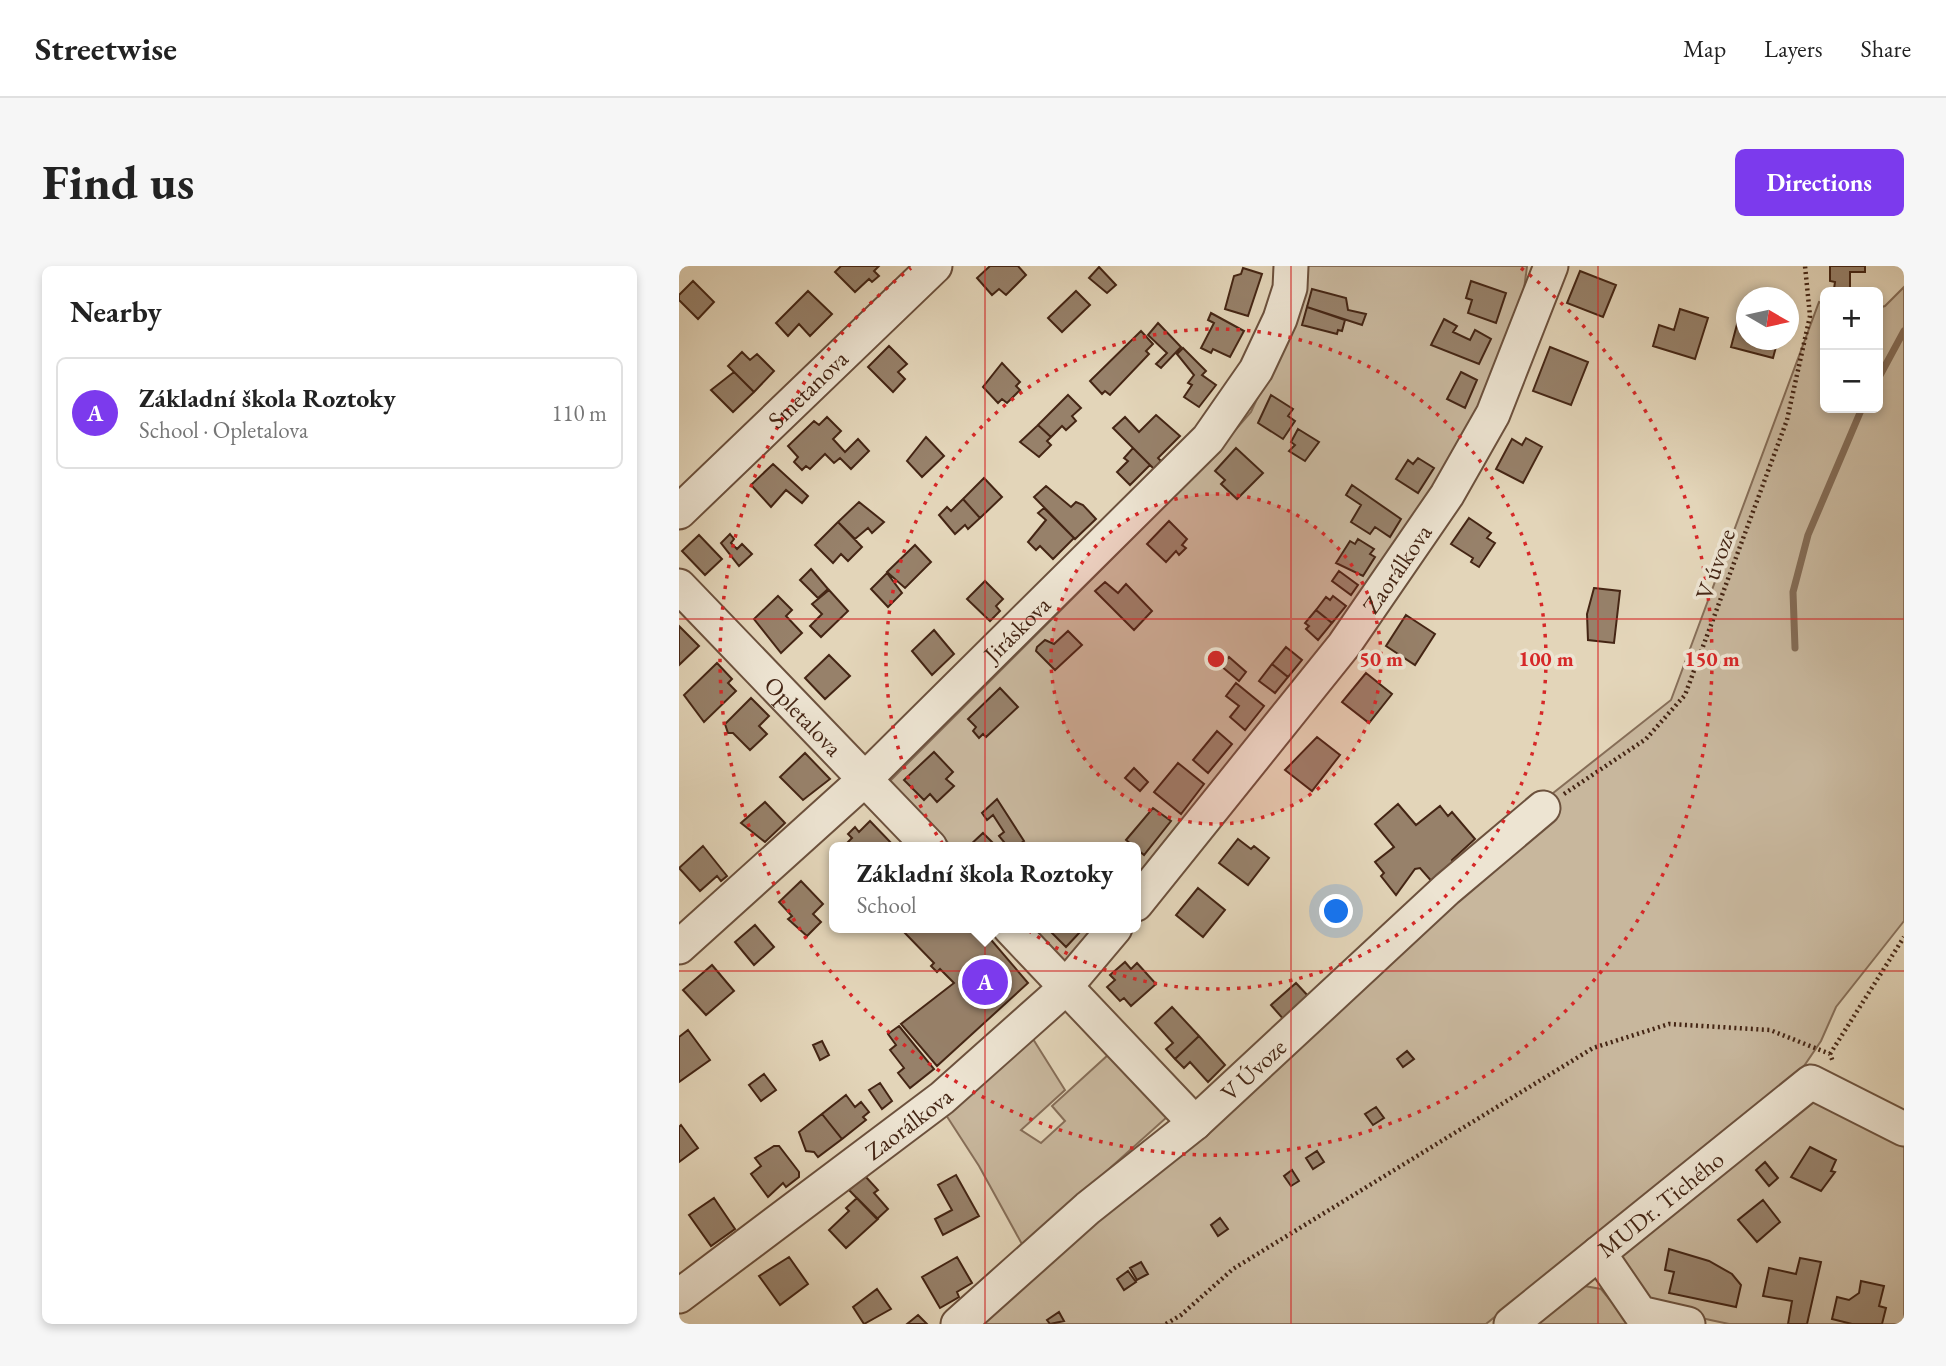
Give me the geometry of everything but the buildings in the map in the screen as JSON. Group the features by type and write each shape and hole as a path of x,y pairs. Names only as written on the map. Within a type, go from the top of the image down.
{"street":[{"name":"Smetanova","path":"679,512 935,266"},
{"name":"Jiráskova","path":"679,947 863,781 1208,439 1256,370 1287,299 1291,266"},
{"path":"1535,266 1536,303"},
{"name":"Zaorálkova","path":"1141,898 1344,645 1447,495 1493,414 1551,266"},
{"name":"Opletalova","path":"679,586 863,781 925,842"},
{"name":"V Úvoze","path":"958,1324 1089,1208 1195,1123 1447,889 1543,808"},
{"path":"1015,933 1195,1123"},
{"name":"Zaorálkova","path":"679,1296 942,1098 1067,985 1111,933"},
{"name":"MUDr. Tichého","path":"1511,1324 1811,1082 1845,1099"},
{"path":"1845,1099 1904,1129"},
{"path":"1599,1253 1640,1314 1688,1324"}],"path":[{"name":"V úvoze","path":"1543,808 1646,739 1685,695 1787,420 1810,316 1805,266"},
{"path":"1830,1054 1904,937"},
{"path":"1166,1324 1181,1315 1233,1269 1593,1048 1669,1024 1770,1030 1830,1054 1845,1099"}],"shaded area":[{"path":"1305,266 1527,266 1515,327 1493,381 1440,484 1402,545 1318,663 1141,882 1141,842 947,842 890,781 1196,475 1251,412 1295,317"},
{"path":"1904,287 1904,921 1836,1007 1821,1041 1804,1066 1486,1324 982,1324 1463,864 1671,700 1819,302 1820,413 1883,413 1885,306"},
{"path":"1036,933 1099,933 1071,968"},
{"path":"1033,1039 1065,1090 1021,1130 1041,1143 1065,1121 1052,1106 1108,1055 1167,1117 1023,1246 979,1166 946,1115"},
{"path":"1826,1101 1904,1142 1904,1324 1729,1324 1650,1307 1621,1273 1620,1251 1803,1104"},
{"path":"1579,1285 1601,1289 1630,1324 1531,1324"}],"waterway":[{"path":"1883,370 1904,331"},
{"path":"1795,648 1793,592 1808,535 1860,413"}],"place":[{"name":"Základní škola Roztoky","path":"985,982"}]}
